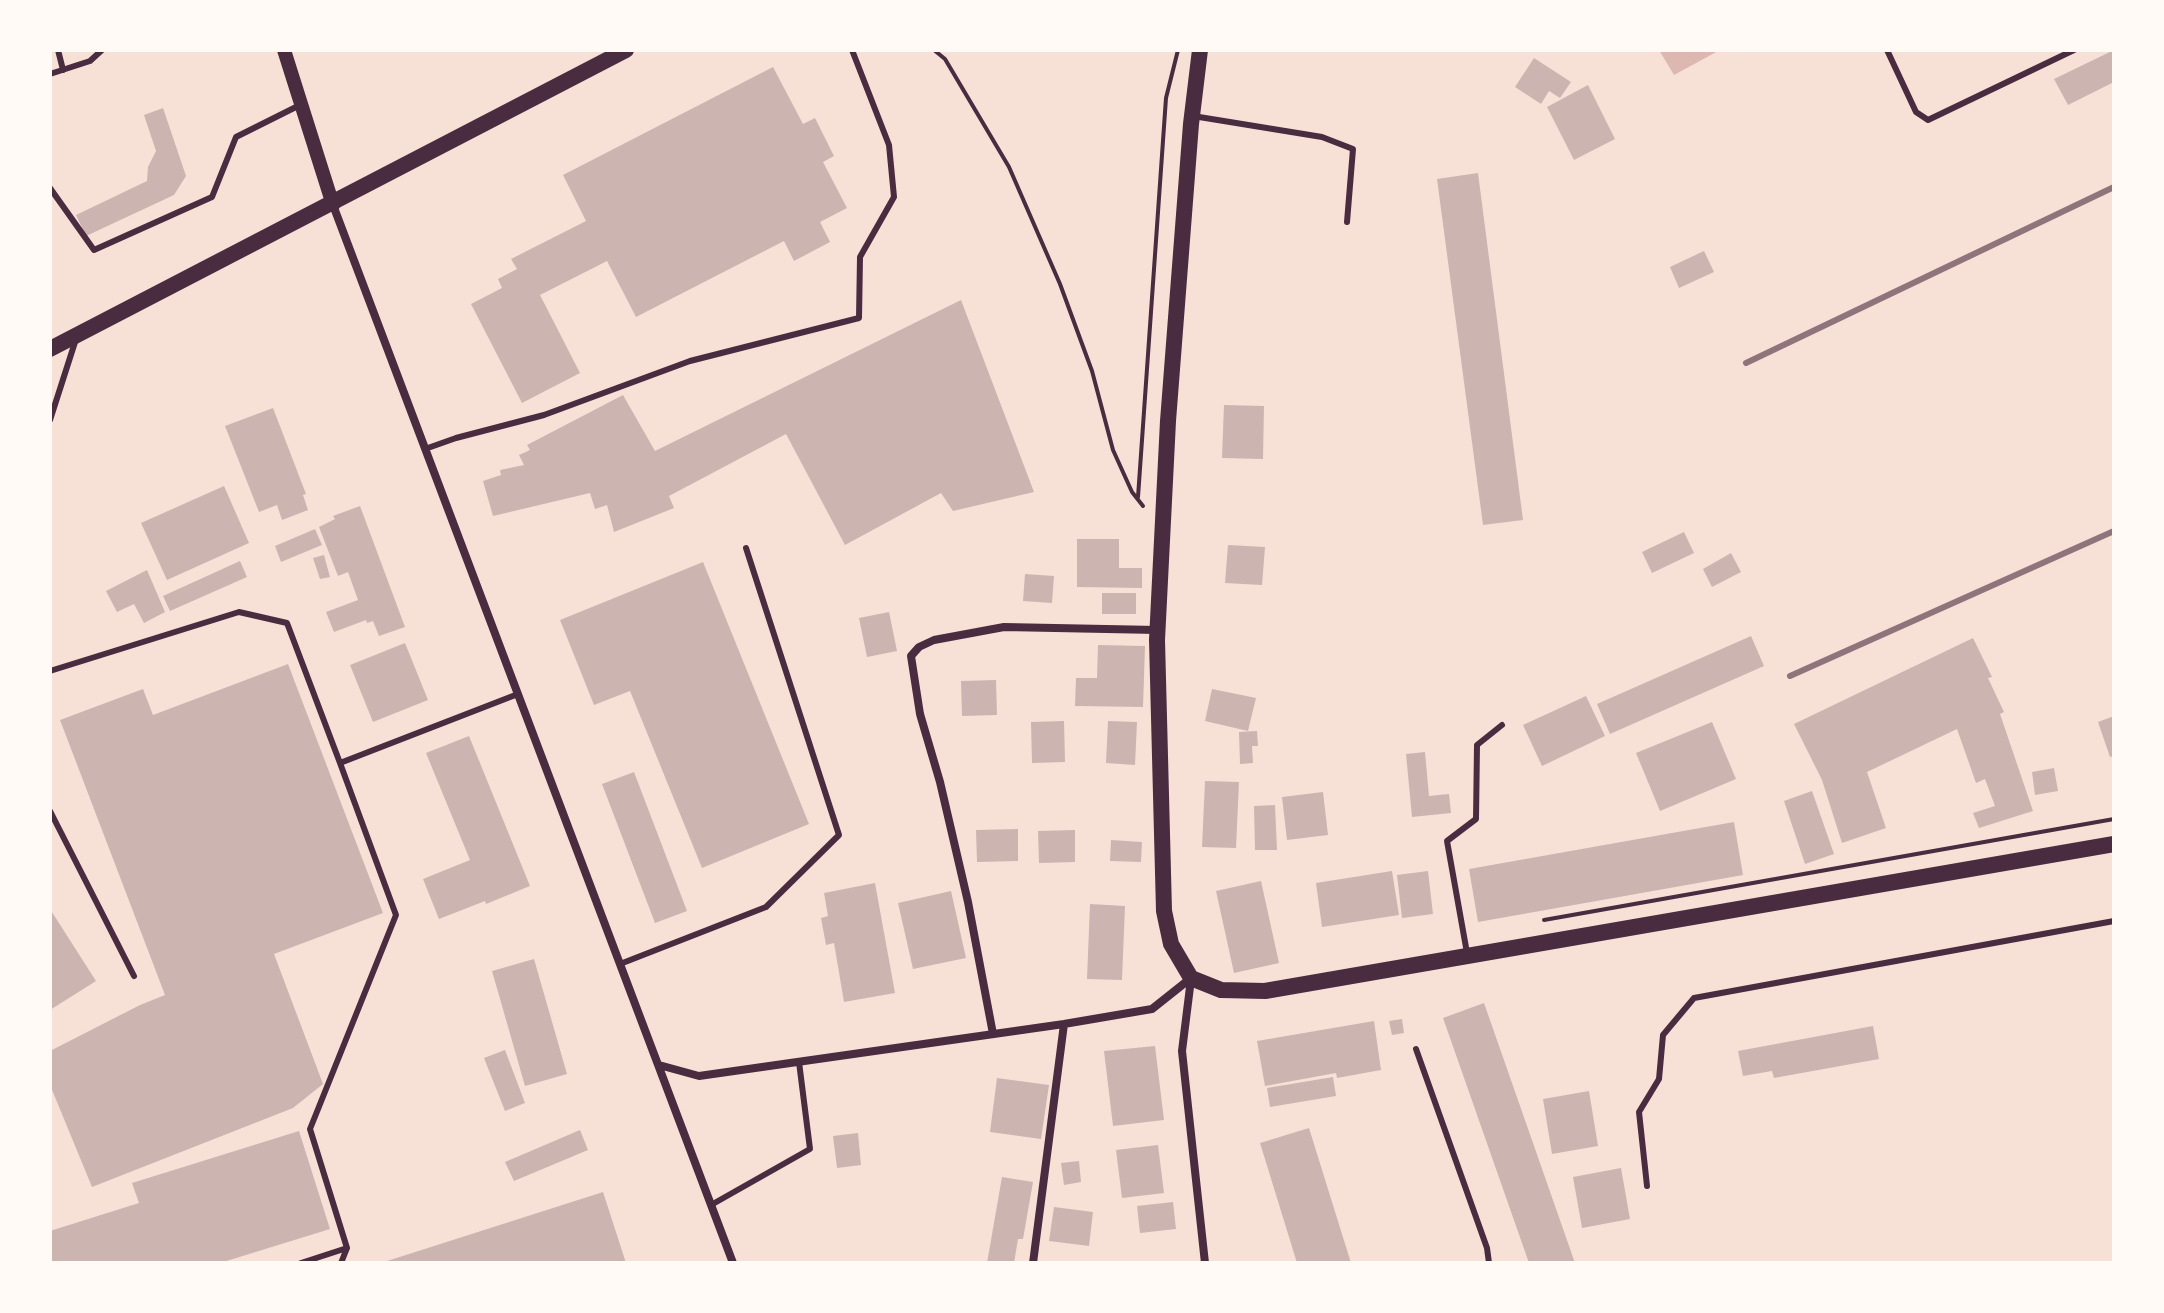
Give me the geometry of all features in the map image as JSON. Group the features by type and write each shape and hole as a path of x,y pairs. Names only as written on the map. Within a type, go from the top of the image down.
{"main road":[{"path":"50,349 333,205 626,50"},
{"path":"1200,50 1168,421 1158,630 1164,911 1171,944 1191,978 1221,990 1265,991 2114,844"}],"street":[{"path":"284,50 333,205 733,1263"},
{"path":"993,1034 968,902 940,782 920,714 911,656 919,647 934,640 1004,627 1158,630"},
{"path":"659,1065 699,1076 1064,1024 1152,1009 1191,978"},
{"path":"1191,978 1182,1051 1205,1263"},
{"path":"1033,1263 1064,1024"}],"lane":[{"path":"58,50 63,70"},
{"path":"50,74 90,61 102,50"},
{"path":"425,449 544,415 690,361 859,318 860,257 894,197 889,145 852,50"},
{"path":"1887,50 1916,112 1928,120 2074,50"},
{"path":"50,188 94,250 212,197 236,137 301,105"},
{"path":"1192,116 1322,137 1353,149 1347,222"},
{"path":"50,420 77,336"},
{"path":"620,964 766,907 839,835 746,548"},
{"path":"50,671 239,612 287,623 396,915 310,1129 347,1248 341,1263"},
{"path":"340,763 518,694"},
{"path":"1468,956 1447,841 1476,819 1477,745 1502,725"},
{"path":"50,811 134,976"},
{"path":"1647,1186 1639,1112 1659,1079 1663,1035 1694,998 2114,921"},
{"path":"1416,1049 1487,1248 1489,1263"},
{"path":"711,1205 810,1149 799,1062"},
{"path":"301,1263 347,1248"}],"path":[{"path":"934,50 945,59 1009,167 1060,284 1092,371 1113,450 1138,500 1163,533"},
{"path":"1138,500 1166,98 1178,50"},
{"path":"1543,920 2114,819"}],"shaded area":[{"path":"1659,50 1720,50 1674,75"}],"building":[{"path":"2114,50 2114,82 2068,105 2054,79"},
{"path":"1534,58 1571,82 1560,98 1549,91 1541,104 1515,87"},
{"path":"773,67 803,124 815,118 834,156 823,162 847,208 820,222 830,242 794,261 784,241 636,317 607,261 540,295 580,373 522,403 471,304 502,288 498,279 517,269 511,259 586,221 563,175"},
{"path":"1588,85 1615,139 1574,160 1547,107"},
{"path":"163,108 186,176 174,195 86,236 76,215 147,181 148,167 156,151 144,115"},
{"path":"1478,173 1523,520 1483,525 1437,179"},
{"path":"1704,251 1714,272 1679,288 1670,267"},
{"path":"961,300 1034,492 953,511 941,493 845,545 786,434 669,496 674,508 614,532 607,505 595,509 590,493 493,516 483,481 501,475 500,470 524,465 519,455 530,450 527,445 623,395 655,451"},
{"path":"1224,405 1264,406 1263,459 1222,458"},
{"path":"273,408 306,494 303,495 308,510 282,520 277,505 259,512 225,426"},
{"path":"224,486 249,543 167,580 141,523"},
{"path":"360,506 405,627 379,636 373,621 367,623 366,620 334,632 326,612 358,600 348,572 338,576 319,527 335,519 333,516"},
{"path":"315,529 322,545 281,562 275,546"},
{"path":"1684,532 1694,553 1652,573 1642,552"},
{"path":"1077,539 1119,539 1119,568 1142,568 1142,588 1077,587"},
{"path":"1228,545 1265,547 1262,585 1225,583"},
{"path":"1731,553 1741,572 1712,587 1703,569"},
{"path":"324,555 330,577 320,579 313,558"},
{"path":"240,561 247,577 170,611 163,596"},
{"path":"703,562 809,824 702,868 630,691 594,705 560,620"},
{"path":"147,570 165,612 144,623 134,604 117,612 106,591"},
{"path":"1025,574 1054,576 1052,603 1023,601"},
{"path":"1102,593 1136,593 1136,614 1102,614"},
{"path":"889,612 897,651 867,657 859,618"},
{"path":"1751,636 1764,666 1610,734 1597,704"},
{"path":"1973,638 1992,677 1988,678 2004,712 2000,714 2033,811 1979,828 1973,813 1995,806 1985,779 1976,783 1957,729 1867,772 1886,828 1842,843 1822,780 1794,724"},
{"path":"405,643 428,700 373,722 350,665"},
{"path":"1098,645 1145,646 1143,707 1075,706 1076,678 1097,678"},
{"path":"288,664 383,913 274,954 323,1084 293,1108 92,1187 50,1085 50,1051 165,995 60,720 143,689 153,715"},
{"path":"996,680 997,715 962,716 961,681"},
{"path":"1212,689 1256,698 1248,731 1205,721"},
{"path":"1586,696 1605,736 1542,766 1523,725"},
{"path":"2114,716 2114,756 2110,757 2098,722"},
{"path":"1064,721 1065,762 1032,763 1031,722"},
{"path":"1108,721 1137,722 1135,765 1106,763"},
{"path":"1712,722 1736,779 1660,811 1636,753"},
{"path":"1257,731 1258,746 1252,746 1253,763 1240,764 1239,732"},
{"path":"469,736 530,886 439,919 423,879 470,860 426,753"},
{"path":"1425,752 1429,796 1449,794 1451,813 1412,817 1406,754"},
{"path":"2054,768 2058,791 2035,795 2032,772"},
{"path":"634,772 687,911 655,923 602,784"},
{"path":"1205,781 1239,782 1236,848 1202,847"},
{"path":"1812,791 1834,854 1805,864 1784,801"},
{"path":"1323,792 1328,835 1287,840 1282,797"},
{"path":"1275,805 1277,850 1255,850 1254,806"},
{"path":"1734,822 1743,875 1478,922 1469,869"},
{"path":"1018,829 1018,861 977,862 976,830"},
{"path":"1075,830 1075,862 1039,863 1038,831"},
{"path":"1111,840 1142,842 1141,862 1110,861"},
{"path":"1392,871 1399,915 1322,927 1316,883"},
{"path":"1428,871 1433,914 1402,918 1397,875"},
{"path":"1261,881 1279,963 1234,973 1216,891"},
{"path":"875,883 895,993 844,1002 834,943 826,945 821,918 828,916 824,893"},
{"path":"951,891 966,958 913,969 898,903"},
{"path":"1090,904 1125,906 1122,980 1087,979"},
{"path":"50,909 96,981 50,1010"},
{"path":"534,959 567,1074 525,1086 492,971"},
{"path":"1484,1003 1575,1263 1529,1263 1443,1018"},
{"path":"1402,1019 1404,1033 1392,1035 1389,1021"},
{"path":"1374,1021 1381,1070 1337,1078 1336,1073 1265,1086 1257,1041"},
{"path":"1873,1026 1879,1059 1774,1078 1772,1071 1743,1076 1738,1051"},
{"path":"1155,1046 1164,1120 1113,1126 1104,1051"},
{"path":"505,1050 525,1103 505,1111 484,1058"},
{"path":"1333,1077 1336,1096 1270,1107 1267,1088"},
{"path":"997,1078 1049,1085 1041,1139 990,1132"},
{"path":"1589,1091 1598,1146 1552,1154 1543,1099"},
{"path":"1309,1128 1351,1263 1297,1263 1260,1143"},
{"path":"580,1130 588,1150 514,1181 505,1162"},
{"path":"299,1131 330,1229 220,1263 50,1263 50,1231 139,1203 132,1183"},
{"path":"858,1133 861,1165 837,1168 833,1136"},
{"path":"1158,1145 1164,1193 1122,1198 1116,1150"},
{"path":"1079,1161 1081,1182 1064,1185 1061,1163"},
{"path":"1621,1168 1630,1219 1582,1228 1573,1177"},
{"path":"1002,1177 1033,1182 1023,1239 1018,1239 1014,1263 987,1263"},
{"path":"603,1192 626,1263 384,1263 384,1262"},
{"path":"1173,1202 1176,1229 1140,1233 1137,1206"},
{"path":"1054,1207 1093,1212 1089,1246 1049,1241"}],"railway":[{"path":"1746,363 2114,187"},
{"path":"1790,676 2114,531"}]}
